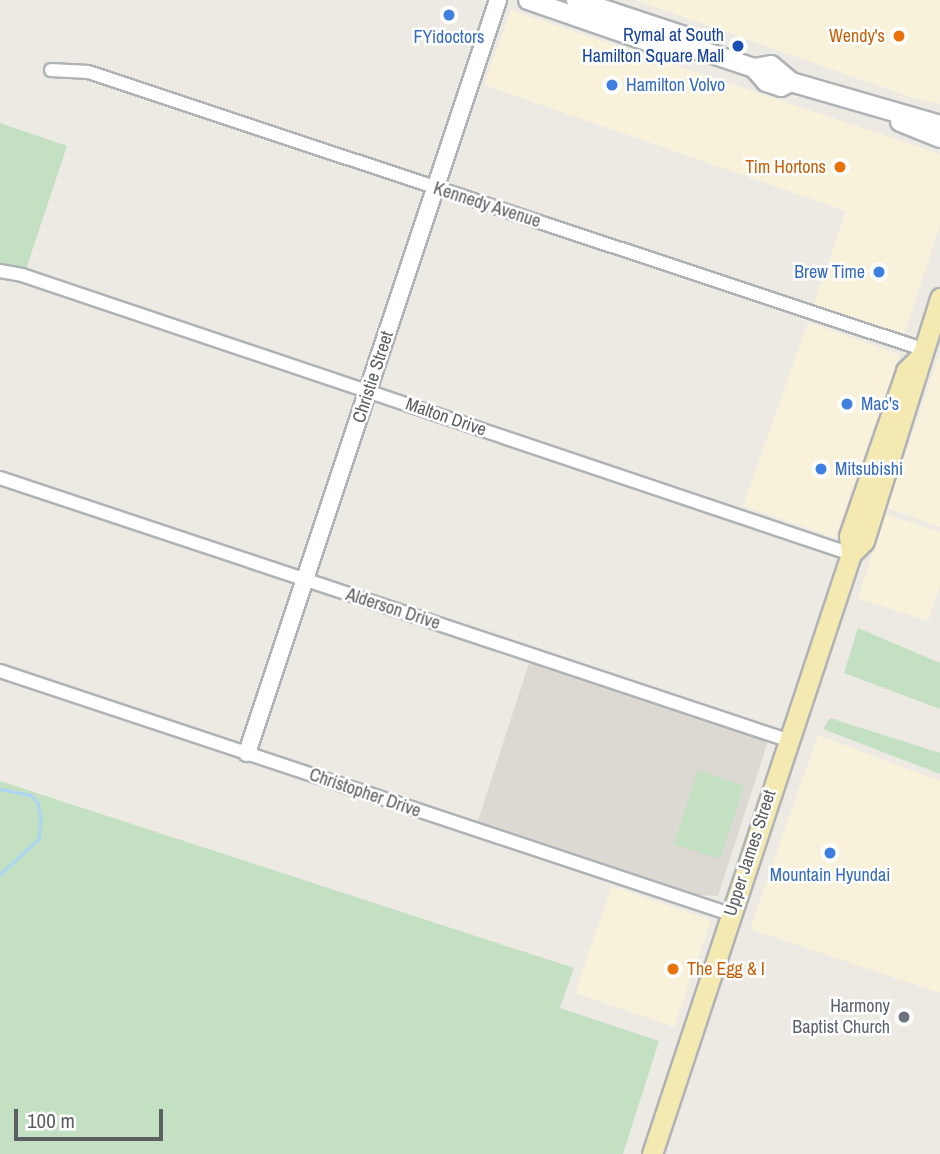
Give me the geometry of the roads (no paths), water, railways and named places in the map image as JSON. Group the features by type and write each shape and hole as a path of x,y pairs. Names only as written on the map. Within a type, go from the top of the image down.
{"main road":[{"path":"528,0 678,52 697,49"},
{"path":"576,0 681,35 697,49 754,68 771,65 791,82 893,114 940,125"},
{"path":"893,114 903,125 940,138"},
{"name":"Upper James Street","path":"652,1154 787,740 851,554 864,541 920,373 920,353 940,298"}],"street":[{"name":"Christie Street","path":"247,753 498,0"},
{"name":"Kennedy Avenue","path":"51,70 88,72 920,353"},
{"name":"Malton Drive","path":"0,271 22,275 851,554"},
{"name":"Alderson Drive","path":"0,478 787,740"},
{"name":"Christopher Drive","path":"0,671 730,914"}],"waterway":[{"path":"0,789 31,795 38,803 41,818 39,839 0,875"}],"place":[{"name":"FYidoctors","path":"449,15"},
{"name":"Wendy's","path":"899,36"},
{"name":"Rymal at South Hamilton Square Mall","path":"738,46"},
{"name":"Hamilton Volvo","path":"612,85"},
{"name":"Tim Hortons","path":"840,167"},
{"name":"Brew Time","path":"879,272"},
{"name":"Mac's","path":"847,404"},
{"name":"Mitsubishi","path":"821,469"},
{"name":"Mountain Hyundai","path":"830,853"},
{"name":"The Egg & I","path":"673,969"},
{"name":"Harmony Baptist Church","path":"904,1017"}]}
